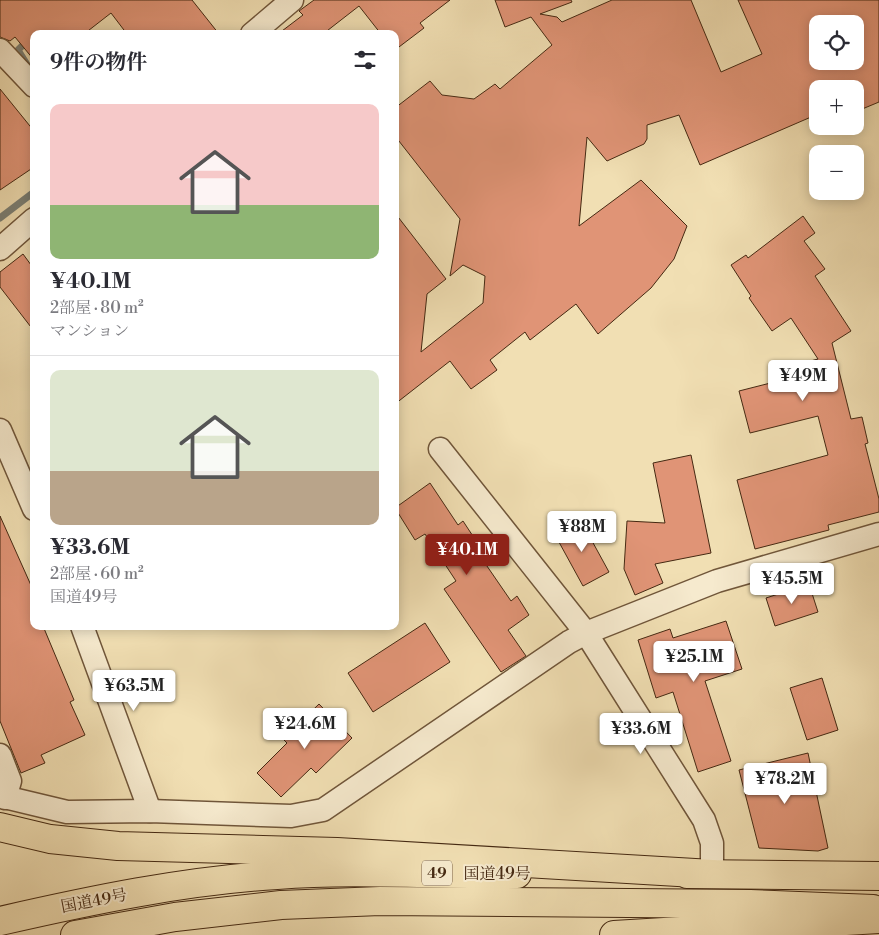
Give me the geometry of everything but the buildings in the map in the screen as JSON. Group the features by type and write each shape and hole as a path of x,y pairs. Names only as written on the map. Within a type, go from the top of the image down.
{"highway":[{"path":"0,827 50,839 118,846 337,852 712,874"},
{"name":"国道49号","path":"0,921 180,884 278,875 358,872 879,876"},
{"name":"国道49号","path":"75,935 175,917 282,905 380,901 750,904 879,909"},
{"path":"614,935 879,919"}],"street":[{"path":"257,30 292,0"},
{"path":"0,50 30,82"},
{"path":"0,248 30,222"},
{"path":"0,430 30,500"},
{"path":"440,449 586,633 704,820 712,843 712,874"},
{"path":"0,755 10,781 3,797 67,812 150,811 305,816 323,810 569,642 586,633 717,581 879,534"},
{"path":"83,630 150,811"}],"waterway":[{"path":"28,66 18,50 29,39"},
{"path":"0,218 30,195"}]}
